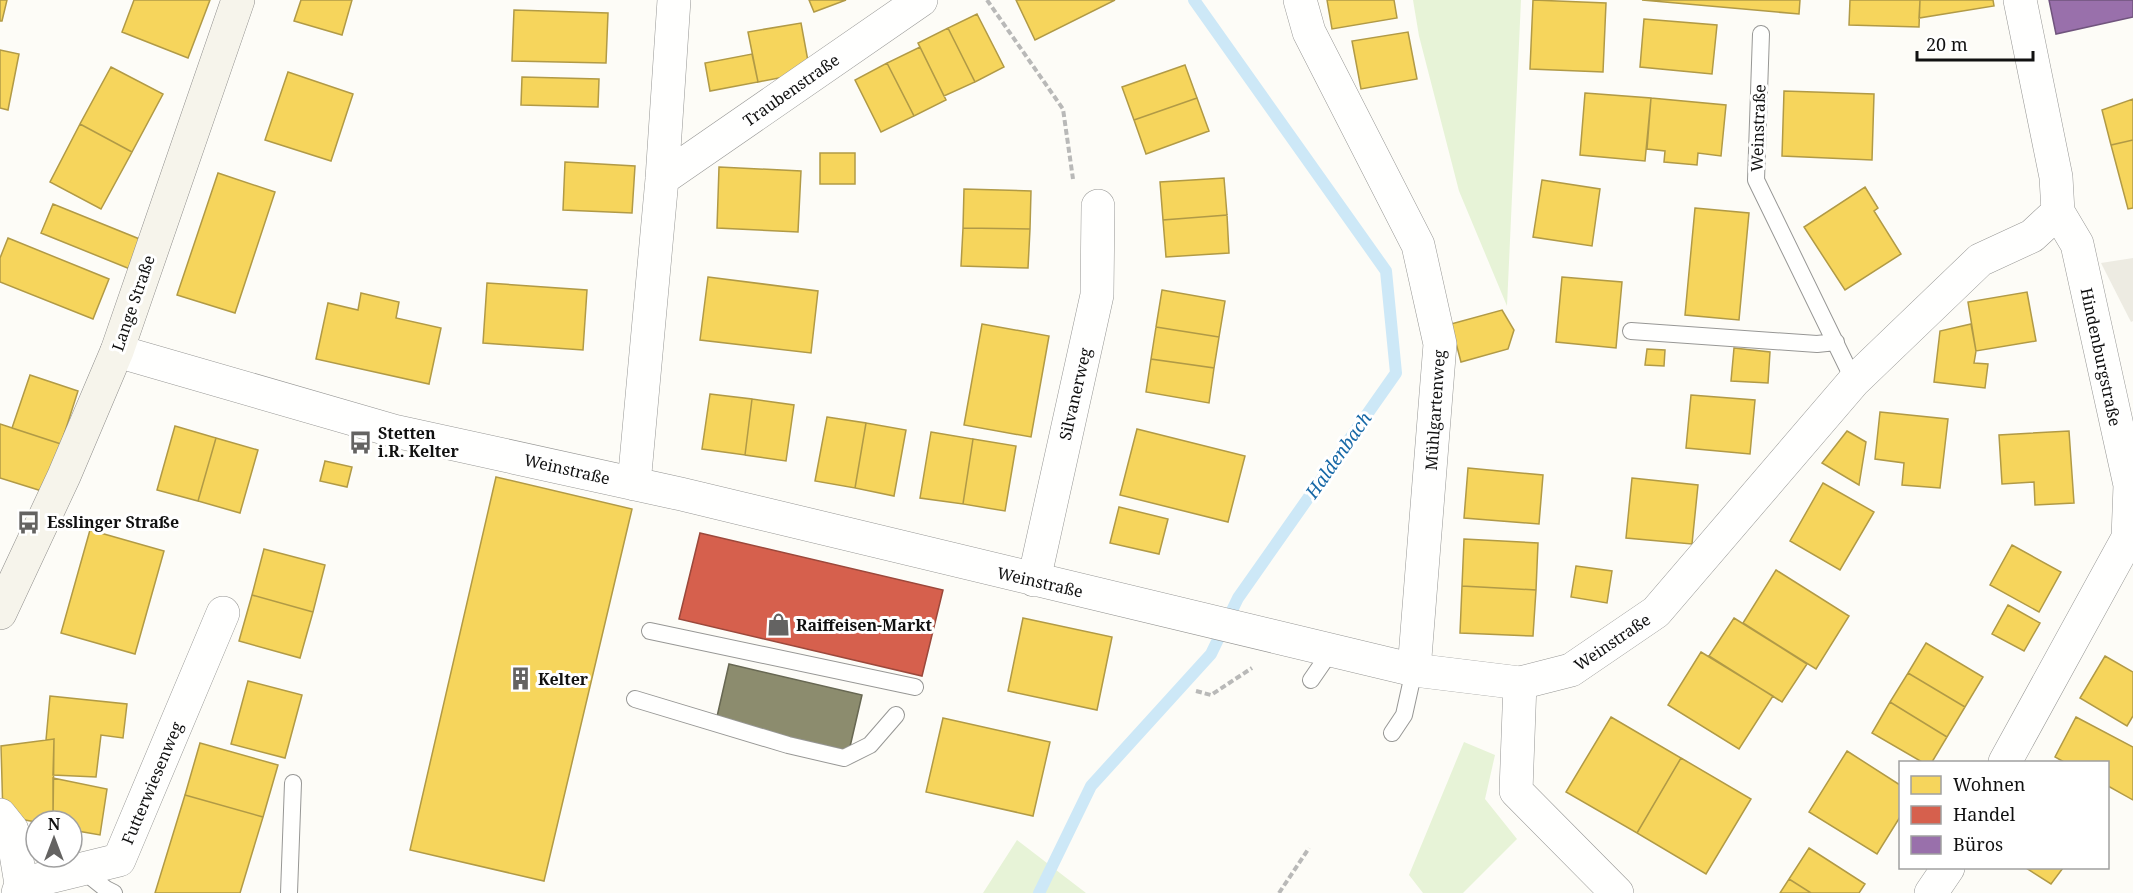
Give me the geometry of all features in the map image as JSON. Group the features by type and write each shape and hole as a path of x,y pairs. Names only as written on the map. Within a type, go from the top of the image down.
{"main road":[{"name":"Lange Straße","path":"2,602 64,476 117,351 238,0"}],"street":[{"path":"634,484 662,179 674,0"},
{"name":"Traubenstraße","path":"662,179 921,0"},
{"name":"Mühlgartenweg","path":"1300,0 1309,32 1418,245 1440,344 1414,670"},
{"name":"Hindenburgstraße","path":"2006,761 2131,543 2131,485 2077,244 2058,212 2056,177 2020,0"},
{"name":"Silvanerweg","path":"1034,580 1097,295 1098,206"},
{"name":"Weinstraße","path":"117,351 394,431 634,484 1414,670 1520,683 1571,670 1656,612 1854,381 1980,260 2032,236 2058,212"},
{"name":"Futterwiesenweg","path":"84,868 119,860 224,613"},
{"path":"1520,683 1516,791 1617,893"},
{"name":"Futterwiesenweg","path":"0,815 12,830 20,888 80,869"},
{"path":"1931,893 1947,869"}],"lane":[{"name":"Weinstraße","path":"1761,34 1756,180 1854,381"},
{"path":"1631,331 1817,344 1836,342"},
{"path":"650,631 915,687"},
{"path":"1311,680 1331,651"},
{"path":"1392,733 1404,715 1414,670"},
{"path":"635,699 788,745 844,758 870,745 896,715"},
{"path":"289,893 293,783"},
{"path":"80,869 114,893"}],"path":[{"path":"987,0 1063,109 1072,178 1098,206"},
{"path":"1196,691 1211,695 1252,669 1264,635"},
{"path":"1279,893 1309,848"}],"green space":[{"path":"1413,0 1521,0 1507,306 1459,191 1419,36"},
{"path":"1464,742 1495,755 1485,799 1517,839 1463,893 1423,893 1409,875"},
{"path":"1017,840 1086,893 983,893"}],"shaded area":[{"path":"2133,258 2133,321 2131,322 2101,263"}],"building: Wohnen":[{"path":"0,0 7,0 2,21 0,21"},
{"path":"134,0 210,0 188,58 122,32"},
{"path":"301,0 352,0 342,35 294,21"},
{"path":"809,0 846,0 814,12"},
{"path":"1016,0 1115,0 1035,40"},
{"path":"1327,0 1394,0 1397,18 1332,29"},
{"path":"1533,0 1606,3 1603,72 1530,69"},
{"path":"1642,0 1800,0 1799,14"},
{"path":"1850,0 1920,0 1919,27 1849,25"},
{"path":"1920,0 1993,0 1994,6 1919,18"},
{"path":"514,10 608,13 606,63 512,61"},
{"path":"977,14 1004,67 975,82 948,28"},
{"path":"1644,19 1717,25 1712,74 1640,67"},
{"path":"801,23 810,72 758,82 748,32"},
{"path":"948,28 975,82 944,96 918,43"},
{"path":"1408,32 1417,79 1361,89 1352,41"},
{"path":"920,47 946,100 914,116 887,63"},
{"path":"0,50 19,54 8,110 0,108"},
{"path":"752,54 758,82 710,91 705,63"},
{"path":"887,63 914,116 881,132 855,80"},
{"path":"1185,65 1197,98 1134,120 1122,87"},
{"path":"111,67 163,94 132,152 80,124"},
{"path":"288,72 353,94 331,161 265,140"},
{"path":"522,77 599,79 598,107 521,105"},
{"path":"1784,91 1874,94 1872,160 1782,156"},
{"path":"1585,93 1651,98 1645,161 1580,155"},
{"path":"1197,98 1209,131 1146,154 1134,120"},
{"path":"1651,98 1726,105 1721,156 1698,153 1697,165 1664,162 1665,151 1647,149"},
{"path":"2133,99 2133,140 2111,145 2102,110"},
{"path":"80,124 132,152 101,209 50,182"},
{"path":"2133,140 2133,208 2128,209 2111,145"},
{"path":"820,153 855,153 855,184 820,184"},
{"path":"565,162 635,166 632,213 563,210"},
{"path":"719,167 801,171 798,232 717,228"},
{"path":"218,173 275,192 235,313 177,295"},
{"path":"1224,178 1227,215 1163,220 1160,182"},
{"path":"1542,180 1600,189 1592,246 1533,237"},
{"path":"1865,187 1878,208 1874,211 1901,254 1845,290 1804,227"},
{"path":"964,189 1031,191 1030,229 963,228"},
{"path":"53,204 142,240 130,269 41,233"},
{"path":"1695,208 1749,213 1739,320 1685,315"},
{"path":"1227,215 1229,253 1166,257 1163,220"},
{"path":"963,228 1030,229 1028,268 961,266"},
{"path":"8,238 109,279 93,319 0,282 0,258"},
{"path":"708,277 818,291 811,353 700,340"},
{"path":"1562,277 1622,282 1616,348 1556,342"},
{"path":"487,283 587,290 583,350 483,343"},
{"path":"1162,290 1225,301 1219,337 1156,327"},
{"path":"2027,292 2036,341 1976,351 1968,302"},
{"path":"361,293 399,302 396,318 441,328 429,384 316,359 328,303 358,310"},
{"path":"1502,310 1514,330 1508,349 1461,362 1451,324"},
{"path":"982,324 1049,336 1031,437 964,425"},
{"path":"1971,324 1976,351 1974,363 1988,364 1985,388 1934,382 1940,331"},
{"path":"1156,327 1219,337 1214,368 1151,359"},
{"path":"1734,348 1770,352 1768,383 1731,381"},
{"path":"1647,349 1665,350 1664,366 1645,365"},
{"path":"1151,359 1214,368 1209,403 1146,392"},
{"path":"30,375 78,391 61,444 12,428"},
{"path":"710,394 752,399 745,455 702,449"},
{"path":"1691,395 1755,400 1750,454 1686,448"},
{"path":"752,399 794,405 786,461 745,455"},
{"path":"1880,412 1948,419 1940,488 1902,485 1904,463 1875,459"},
{"path":"827,417 866,423 855,488 815,481"},
{"path":"866,423 906,430 894,496 855,488"},
{"path":"0,424 61,444 45,492 0,478"},
{"path":"175,426 216,438 198,501 157,490"},
{"path":"1137,429 1245,456 1228,522 1120,495"},
{"path":"1847,431 1866,442 1859,485 1822,463"},
{"path":"2069,431 2074,503 2035,505 2034,482 2002,484 1999,435"},
{"path":"931,432 973,439 963,504 920,498"},
{"path":"216,438 258,450 240,513 198,501"},
{"path":"973,439 1016,446 1005,511 963,504"},
{"path":"325,461 352,467 347,487 320,481"},
{"path":"1468,468 1543,475 1539,524 1464,518"},
{"name":"Kelter","path":"496,477 632,509 544,881 410,850"},
{"path":"1632,478 1698,485 1692,544 1626,538"},
{"path":"1823,483 1874,512 1840,570 1790,541"},
{"path":"1119,507 1168,519 1159,554 1110,543"},
{"path":"90,530 164,551 135,654 61,633"},
{"path":"1464,539 1538,543 1536,590 1462,586"},
{"path":"2012,545 2061,572 2039,612 1990,585"},
{"path":"264,549 325,565 313,612 252,595"},
{"path":"1576,566 1612,571 1607,603 1571,597"},
{"path":"1776,570 1849,616 1816,669 1743,623"},
{"path":"1462,586 1536,590 1533,636 1460,633"},
{"path":"252,595 313,612 300,658 239,641"},
{"path":"2008,605 2040,623 2024,651 1992,634"},
{"path":"1023,618 1112,637 1097,710 1008,691"},
{"path":"1734,618 1807,664 1782,702 1709,656"},
{"path":"1926,643 1983,677 1965,707 1908,673"},
{"path":"1701,652 1773,696 1739,749 1668,705"},
{"path":"2105,656 2133,672 2133,716 2127,726 2080,698"},
{"path":"1908,673 1965,707 1947,737 1890,702"},
{"path":"248,681 302,695 285,758 231,744"},
{"path":"50,696 127,704 123,738 101,735 96,777 53,775 54,739 46,740"},
{"path":"1890,702 1947,737 1933,761 1920,761 1872,733"},
{"path":"1611,717 1681,758 1637,833 1566,792"},
{"path":"2076,717 2133,747 2133,800 2109,787 2109,761 2062,761 2055,757"},
{"path":"943,718 1050,742 1033,816 926,792"},
{"path":"54,739 53,809 24,809 24,820 3,816 1,746"},
{"path":"200,743 278,765 263,817 185,795"},
{"path":"1847,751 1899,784 1899,819 1877,854 1809,812"},
{"path":"1681,758 1751,799 1706,874 1637,833"},
{"path":"53,778 107,789 100,835 84,832 84,809 53,809"},
{"path":"185,795 263,817 240,893 155,893"},
{"path":"1809,848 1865,884 1859,893 1811,893 1789,879"},
{"path":"2028,869 2062,869 2051,884"},
{"path":"1789,879 1811,893 1780,893"}],"building: Handel":[{"path":"700,533 943,590 922,676 679,619"}],"building: Büros":[{"path":"2049,0 2133,0 2133,17 2056,34"}],"building: Industrie":[{"path":"729,664 862,695 849,751 716,721"}],"waterway":[{"name":"Haldenbach","path":"1039,893 1091,786 1211,654 1238,598 1396,373 1386,271 1194,0"}],"place":[{"name":"Stetten i.R. Kelter","path":"360,442"},
{"name":"Esslinger Straße","path":"29,522"},
{"name":"Raiffeisen-Markt","path":"778,625"},
{"name":"Kelter","path":"520,679"}]}
